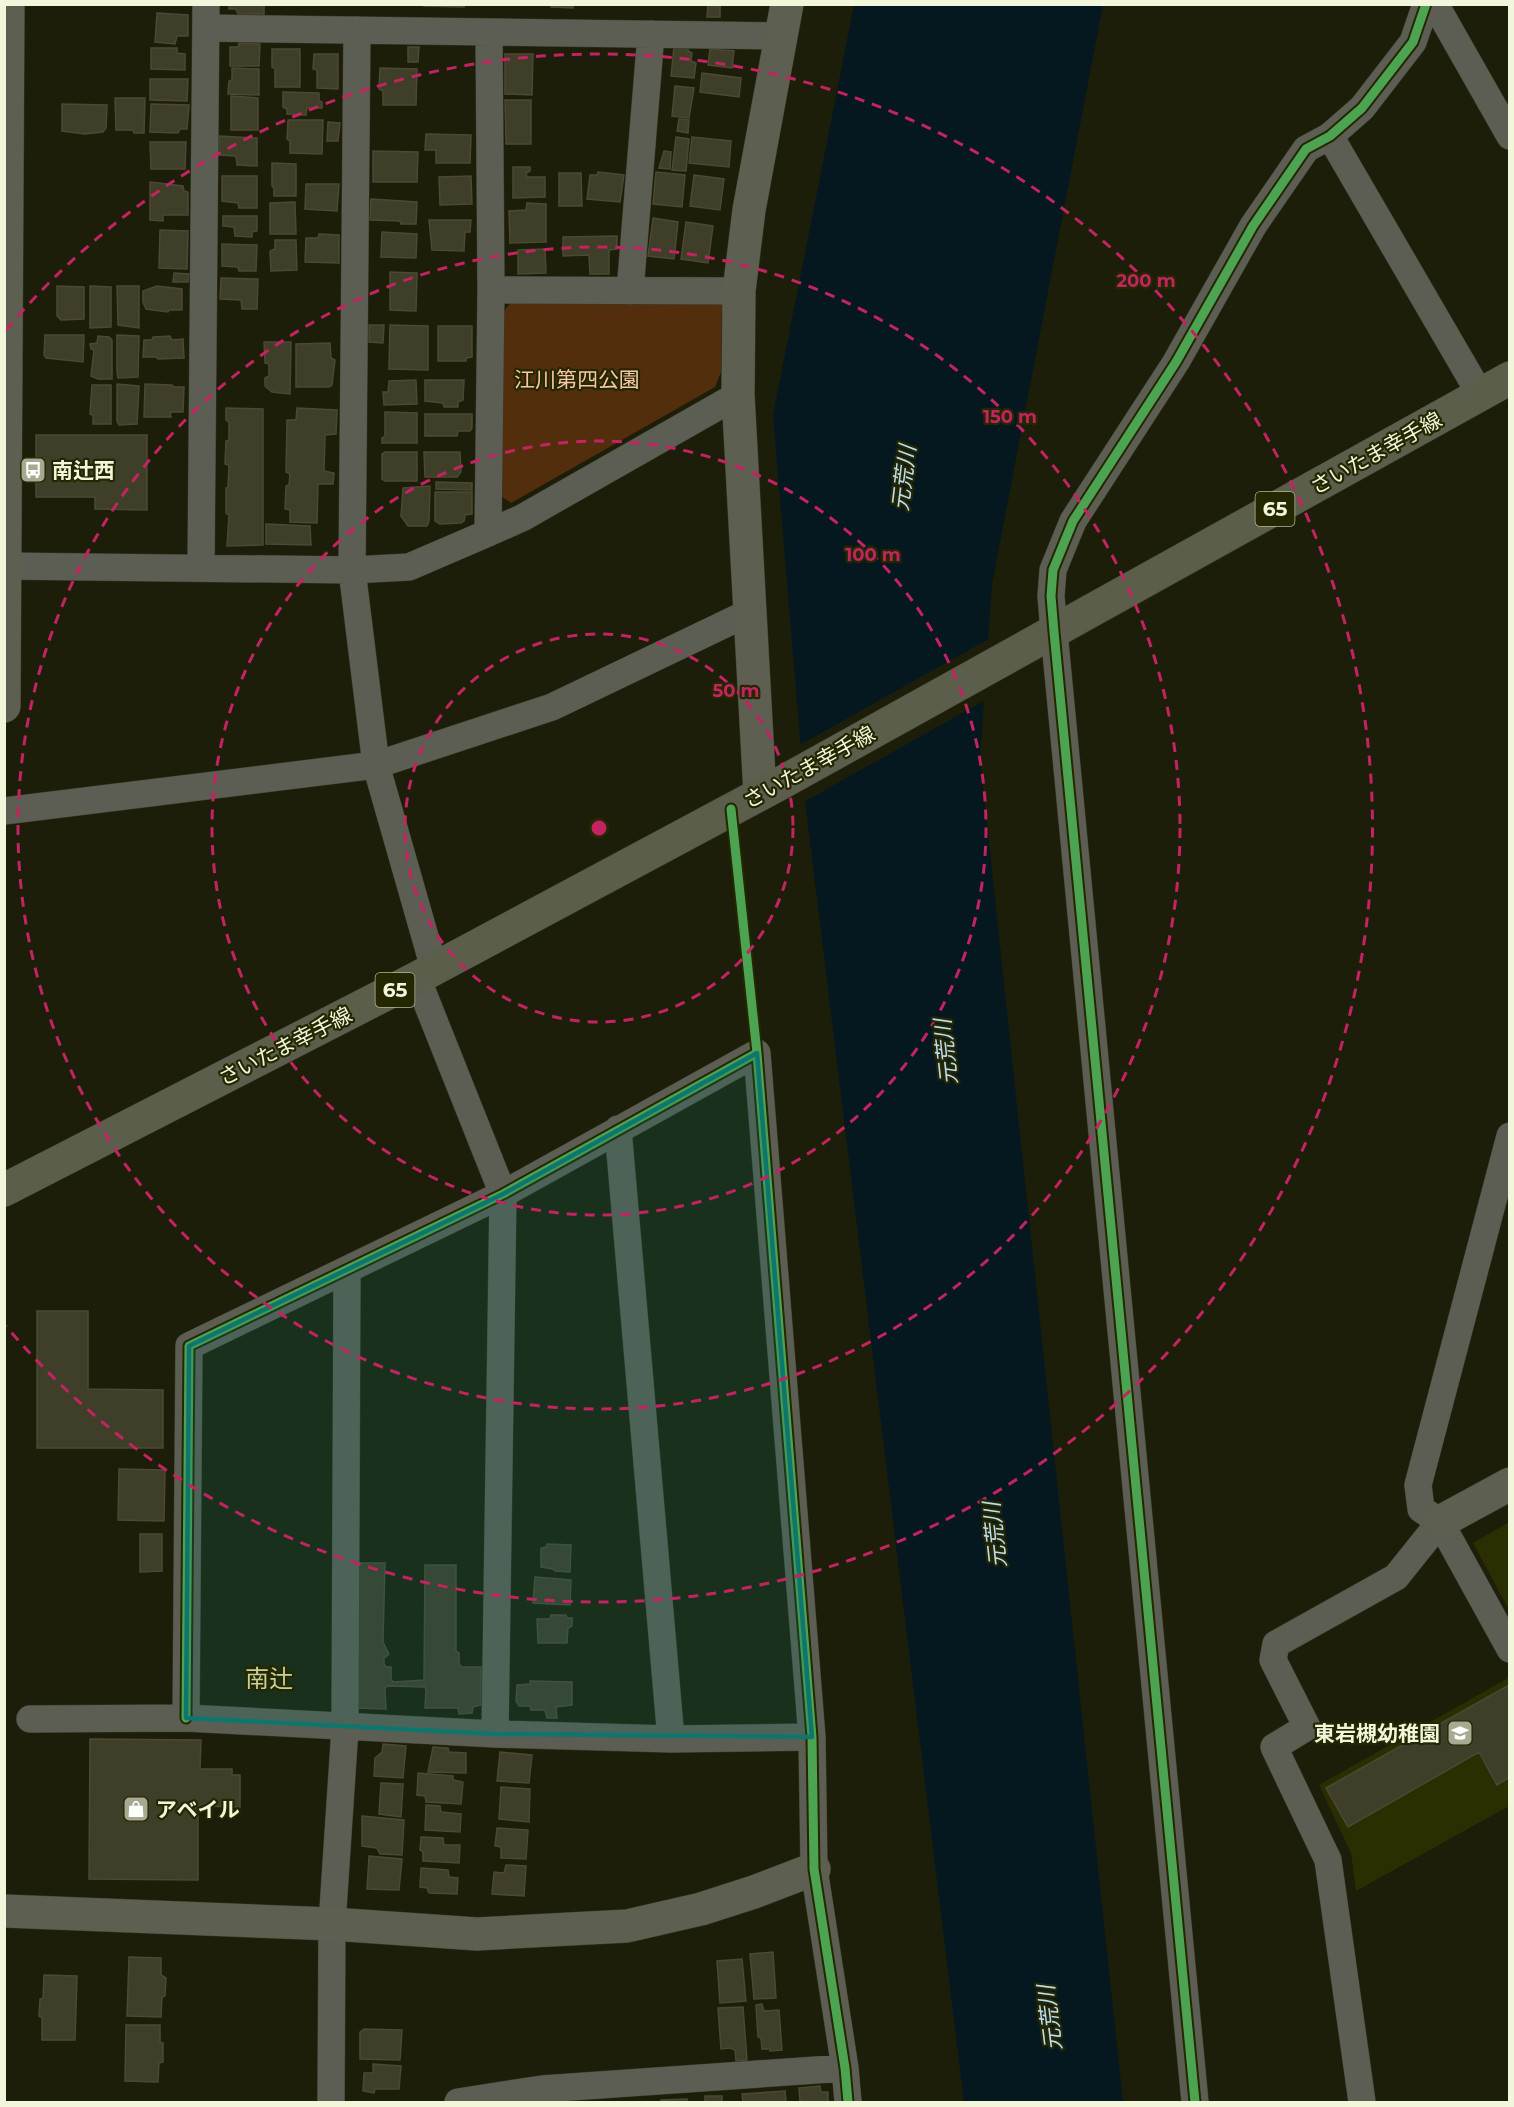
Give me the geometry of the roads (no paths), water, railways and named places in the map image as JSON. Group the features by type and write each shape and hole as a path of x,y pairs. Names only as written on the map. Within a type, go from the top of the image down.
{"main road":[{"name":"さいたま幸手線","path":"4,1190 426,973 770,788 1509,378"}],"street":[{"path":"4,706 8,4"},
{"path":"770,788 748,612 738,396 739,291 749,210 787,4"},
{"path":"1195,2103 1047,635 1053,570 1073,521 1176,362 1253,225 1306,149 1330,136 1362,108 1413,42 1426,4"},
{"path":"1435,4 1509,136"},
{"path":"201,568 206,16 357,30 782,36"},
{"path":"357,30 352,570 376,765 426,973 503,1194 495,1734"},
{"path":"488,533 491,290 489,32"},
{"path":"630,291 651,34"},
{"path":"1330,136 1480,394"},
{"path":"491,290 739,291"},
{"path":"5,566 352,570 409,567 522,518 738,396"},
{"path":"4,811 376,765 552,707 748,612"},
{"path":"186,1718 189,1346 503,1194 757,1053 812,1737 814,1869 845,2068 848,2103"},
{"path":"618,1129 671,1739"},
{"path":"1509,1136 1418,1485 1421,1509 1440,1522 1509,1649"},
{"path":"331,2103 332,1924 345,1728 348,1270"},
{"path":"1362,2103 1328,1860 1274,1747 1307,1727 1273,1660 1276,1644 1396,1577 1440,1522 1509,1484"},
{"path":"30,1719 186,1718 345,1728 671,1739 812,1737"},
{"path":"4,1911 332,1924 477,1934 627,1926 701,1909 814,1869"},
{"path":"458,2103 845,2068"}],"water":[{"name":"元荒川","path":"854,5 1103,5 992,584 980,758 1123,2102 964,2102 806,809 773,415"}],"place":[{"name":"南辻西","path":"33,470"},
{"name":"東岩槻幼稚園","path":"1460,1733"},
{"name":"アベイル","path":"136,1809"}],"district":[{"name":"南辻","path":"269,1678"}],"park label":[{"name":"江川第四公園","path":"577,379"}]}
